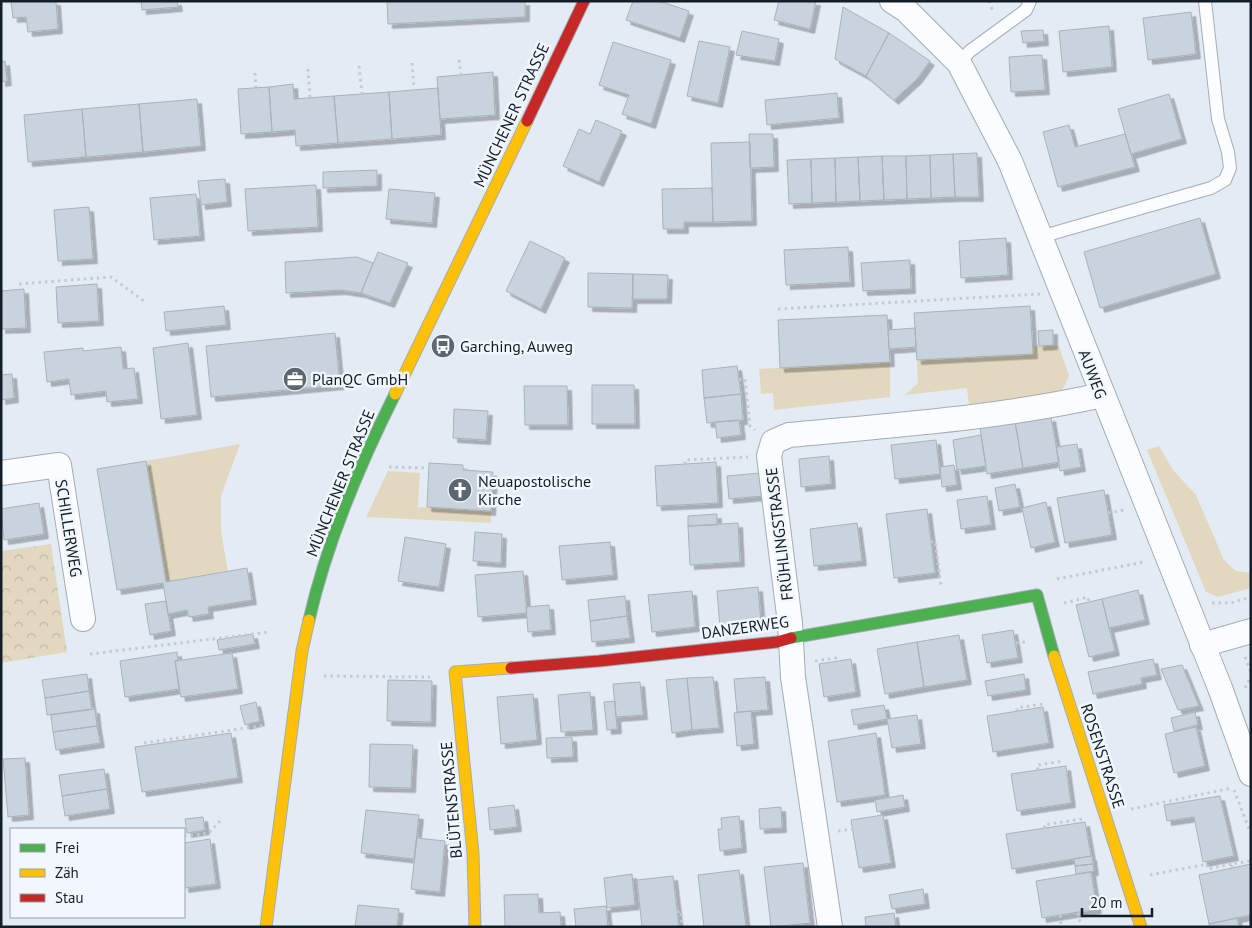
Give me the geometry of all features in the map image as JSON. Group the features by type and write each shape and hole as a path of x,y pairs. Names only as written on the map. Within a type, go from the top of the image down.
{"street":[{"name":"MÜNCHENER STRASSE","path":"266,927 302,651 318,581 352,487 584,1"},
{"name":"AUWEG","path":"892,1 906,10 960,63 1010,161 1202,645 1242,781"},
{"name":"FRÜHLINGSTRASSE","path":"830,927 793,676 791,638 769,456 773,442 789,436 930,421 1068,402 1102,395"},
{"name":"SCHILLERWEG","path":"1,473 59,465 83,619"},
{"name":"DANZERWEG","path":"455,672 599,661 777,642 1037,595"},
{"name":"ROSENSTRASSE","path":"1037,595 1059,675 1085,748 1137,926"},
{"path":"1202,645 1251,631"},
{"name":"BLÜTENSTRASSE","path":"455,672 474,854 475,927"}],"lane":[{"path":"960,63 970,51 1026,10 1030,1"},
{"path":"1040,237 1211,188 1225,180 1230,168 1228,152 1218,119 1205,1"}],"path":[{"path":"459,60 461,75"},
{"path":"412,63 414,90"},
{"path":"359,66 362,94"},
{"path":"308,69 310,98"},
{"path":"255,73 256,88"},
{"path":"19,284 111,277 144,301"},
{"path":"778,309 1044,294 1040,285"},
{"path":"739,380 744,379 750,426"},
{"path":"742,407 747,406"},
{"path":"685,464 685,460 769,456"},
{"path":"383,467 429,468"},
{"path":"1108,513 1126,510"},
{"path":"931,542 935,541 944,611"},
{"path":"1060,604 1088,597 1089,602"},
{"path":"90,654 270,632"},
{"path":"807,662 836,658 836,661"},
{"path":"316,676 404,677"},
{"path":"1017,711 1017,708 1049,703"},
{"path":"144,743 270,724"},
{"path":"1038,770 1037,765 1070,760"},
{"path":"1127,810 1242,781"},
{"path":"1045,828 1044,825 1088,818"},
{"path":"185,836 209,833 220,821"},
{"path":"1147,876 1207,864 1208,869 1251,861"},
{"path":"677,912 681,911 682,927"},
{"path":"1078,912 1080,922"},
{"path":"1060,915 1061,924"}],"green space":[{"path":"1032,346 1059,346 1069,376 1062,391 1053,395 969,406 967,388 905,395 918,383 917,360 1032,354"},
{"path":"890,362 890,397 774,410 773,393 761,394 759,369"},
{"path":"240,444 221,496 221,531 228,572 166,582 146,461"},
{"path":"1159,446 1173,470 1196,495 1224,560 1236,571 1251,573 1251,588 1218,597 1206,592 1147,450"},
{"path":"388,471 420,473 418,507 491,511 491,523 366,517"},
{"path":"51,544 67,652 1,663 1,551"}],"building":[{"path":"11,1 56,1 58,29 28,32 26,17 13,18"},
{"path":"141,1 177,1 178,7 142,10"},
{"path":"387,1 525,1 525,17 388,24"},
{"path":"633,1 659,1 689,11 680,38 626,20"},
{"path":"779,1 816,1 810,29 774,20"},
{"path":"843,7 889,33 866,76 835,59"},
{"path":"1191,12 1196,54 1148,60 1143,18"},
{"path":"1109,26 1112,67 1063,72 1059,31"},
{"path":"1043,30 1044,41 1023,43 1021,31"},
{"path":"742,31 779,39 775,61 736,55"},
{"path":"889,33 930,61 917,79 894,100 866,76"},
{"path":"699,41 730,47 718,103 687,96"},
{"path":"613,42 671,60 651,124 622,114 629,95 599,85"},
{"path":"1042,55 1045,90 1011,92 1009,57"},
{"path":"5,61 7,81 1,82 1,62"},
{"path":"493,72 495,115 440,119 437,77"},
{"path":"293,84 294,99 334,96 338,143 296,146 295,130 272,132 269,87"},
{"path":"269,87 272,132 241,134 238,89"},
{"path":"438,88 441,135 392,139 389,92"},
{"path":"389,92 392,139 338,143 334,96"},
{"path":"837,93 839,118 767,125 765,100"},
{"path":"1169,94 1182,139 1131,154 1118,109"},
{"path":"197,99 201,146 143,152 139,104"},
{"path":"139,104 143,152 86,157 82,109"},
{"path":"82,109 86,157 28,162 24,115"},
{"path":"596,120 622,131 599,182 563,166 579,129 590,134"},
{"path":"1069,125 1075,147 1125,134 1135,167 1058,187 1043,132"},
{"path":"749,134 773,134 774,167 750,168"},
{"path":"750,142 752,221 713,222 711,143"},
{"path":"977,153 979,197 955,197 953,154"},
{"path":"953,154 955,197 931,198 930,155"},
{"path":"930,155 931,198 907,199 906,156"},
{"path":"882,156 906,156 907,199 884,200"},
{"path":"882,156 884,200 860,201 858,157"},
{"path":"858,157 860,201 836,202 835,158"},
{"path":"835,158 836,202 812,203 811,159"},
{"path":"811,159 812,203 789,204 787,160"},
{"path":"377,170 377,186 323,188 323,172"},
{"path":"225,179 227,202 201,205 198,181"},
{"path":"316,185 318,227 248,231 245,189"},
{"path":"712,188 713,222 684,222 684,229 663,229 662,189"},
{"path":"389,189 435,193 432,223 386,219"},
{"path":"196,194 200,236 154,240 150,198"},
{"path":"89,207 93,259 58,261 54,210"},
{"path":"1200,218 1216,274 1100,308 1084,252"},
{"path":"1006,238 1008,275 961,278 959,241"},
{"path":"530,241 565,258 541,309 506,291"},
{"path":"848,247 850,282 786,285 784,250"},
{"path":"378,252 408,263 390,303 361,293"},
{"path":"357,257 373,263 361,293 341,290 286,293 285,262"},
{"path":"910,260 911,289 863,291 861,263"},
{"path":"588,273 633,274 632,308 588,307"},
{"path":"633,274 668,275 667,299 633,299"},
{"path":"97,284 99,321 58,323 56,287"},
{"path":"24,289 26,328 1,329 1,291"},
{"path":"224,306 226,325 166,331 164,312"},
{"path":"1030,306 1033,354 917,360 914,313"},
{"path":"887,315 890,362 780,368 778,320"},
{"path":"915,328 916,347 889,349 888,330"},
{"path":"1053,330 1053,345 1039,346 1038,331"},
{"path":"335,333 340,385 211,397 206,346"},
{"path":"188,343 197,415 161,419 153,348"},
{"path":"121,347 123,369 134,368 138,399 107,402 106,391 71,395 69,379 47,382 44,352 83,348 83,351"},
{"path":"737,366 741,394 704,398 702,370"},
{"path":"12,374 14,398 1,400 1,375"},
{"path":"592,385 634,385 635,424 592,424"},
{"path":"524,386 567,386 568,425 525,425"},
{"path":"741,394 743,420 707,423 704,398"},
{"path":"454,409 488,411 486,440 453,438"},
{"path":"1051,417 1059,462 1023,468 1015,422"},
{"path":"739,420 741,435 717,438 715,422"},
{"path":"1015,422 1023,468 987,474 980,428"},
{"path":"981,435 986,466 957,470 953,440"},
{"path":"936,440 940,474 895,479 891,445"},
{"path":"1077,444 1081,467 1060,471 1056,447"},
{"path":"829,456 831,484 801,487 799,459"},
{"path":"146,461 166,582 247,568 252,600 208,607 209,614 189,617 187,610 168,614 163,583 117,590 97,469"},
{"path":"716,462 718,503 657,506 655,466"},
{"name":"Neuapostolische Kirche","path":"429,463 463,465 463,470 493,472 491,511 427,507"},
{"path":"954,465 957,485 942,487 940,467"},
{"path":"760,473 762,496 729,499 727,476"},
{"path":"1015,484 1020,507 999,511 995,488"},
{"path":"1104,490 1112,535 1065,543 1057,498"},
{"path":"987,496 991,525 961,529 957,500"},
{"path":"1046,502 1055,542 1031,548 1022,508"},
{"path":"39,503 44,534 4,540 1,509"},
{"path":"927,509 935,573 894,578 886,514"},
{"path":"717,514 717,525 688,526 688,516"},
{"path":"738,523 740,562 690,565 688,526"},
{"path":"857,523 862,561 814,566 810,529"},
{"path":"475,532 502,534 501,563 473,561"},
{"path":"405,537 446,544 439,587 398,581"},
{"path":"610,542 613,575 562,580 559,546"},
{"path":"523,571 527,613 478,617 475,575"},
{"path":"758,587 761,623 720,627 717,591"},
{"path":"1138,590 1145,620 1109,628 1102,599"},
{"path":"692,591 695,627 652,632 648,595"},
{"path":"625,596 627,616 590,621 588,600"},
{"path":"1102,599 1115,651 1089,657 1076,605"},
{"path":"166,601 171,631 150,635 145,604"},
{"path":"549,605 551,630 528,632 526,607"},
{"path":"627,616 630,638 592,642 590,621"},
{"path":"1013,630 1018,658 987,663 982,635"},
{"path":"253,634 255,644 219,650 217,640"},
{"path":"959,635 967,680 924,687 917,642"},
{"path":"917,642 924,687 885,694 877,649"},
{"path":"177,652 178,661 175,661 179,689 125,697 120,661"},
{"path":"232,653 238,689 181,697 175,661"},
{"path":"851,659 856,692 824,697 819,664"},
{"path":"1153,659 1157,675 1141,678 1142,684 1093,694 1088,672"},
{"path":"1182,665 1199,706 1178,710 1161,669"},
{"path":"87,674 89,691 45,698 42,680"},
{"path":"1024,674 1026,690 988,696 985,681"},
{"path":"713,677 719,728 692,730 687,678"},
{"path":"765,677 768,710 737,712 734,679"},
{"path":"687,678 692,730 672,733 666,680"},
{"path":"388,680 432,681 431,722 387,721"},
{"path":"640,682 643,715 616,717 613,684"},
{"path":"89,691 92,709 47,715 45,698"},
{"path":"590,692 593,730 561,732 558,695"},
{"path":"533,694 537,740 501,744 497,697"},
{"path":"615,701 617,729 607,730 604,702"},
{"path":"256,702 260,721 245,725 240,706"},
{"path":"884,705 887,719 854,725 851,710"},
{"path":"1043,707 1049,743 993,752 987,716"},
{"path":"95,709 97,726 53,732 51,715"},
{"path":"751,711 754,744 737,746 734,713"},
{"path":"1195,712 1198,725 1174,731 1171,718"},
{"path":"917,715 921,744 892,748 887,719"},
{"path":"97,726 100,743 56,750 53,732"},
{"path":"1196,727 1205,766 1174,773 1165,734"},
{"path":"231,733 238,778 142,792 135,747"},
{"path":"876,733 885,795 837,802 828,741"},
{"path":"572,737 573,757 547,758 546,738"},
{"path":"370,744 413,745 411,788 369,787"},
{"path":"25,758 29,815 8,817 3,759"},
{"path":"1066,766 1071,803 1017,811 1011,774"},
{"path":"104,769 107,789 62,796 59,775"},
{"path":"107,789 110,809 65,816 62,796"},
{"path":"903,795 905,807 877,812 875,800"},
{"path":"1220,796 1234,856 1203,862 1194,817 1167,821 1164,805"},
{"path":"514,805 517,827 490,830 488,808"},
{"path":"781,807 782,828 760,829 759,809"},
{"path":"366,810 419,815 414,859 361,853"},
{"path":"883,815 891,863 859,868 851,820"},
{"path":"739,816 742,848 720,851 718,829 722,829 721,818"},
{"path":"203,817 205,830 187,833 185,819"},
{"path":"1085,822 1091,856 1012,869 1006,834"},
{"path":"417,838 445,841 440,892 411,889"},
{"path":"210,839 216,884 185,888 185,843"},
{"path":"1092,856 1093,864 1075,866 1074,859"},
{"path":"803,863 810,923 771,927 764,867"},
{"path":"1093,864 1094,871 1076,874 1075,866"},
{"path":"1251,864 1251,915 1209,924 1199,875"},
{"path":"739,870 746,927 704,927 698,875"},
{"path":"1091,872 1097,909 1042,918 1036,881"},
{"path":"632,874 635,905 607,908 604,878"},
{"path":"673,876 679,927 642,927 637,880"},
{"path":"923,889 925,904 892,909 889,895"},
{"path":"538,894 539,913 560,912 561,927 505,927 504,895"},
{"path":"358,905 399,909 397,927 355,927"},
{"path":"606,906 608,927 576,927 574,909"},
{"path":"894,913 896,927 866,927 865,917"},
{"path":"1237,918 1239,927 1210,927 1209,924"}],"traffic: fast":[{"path":"309,620 325,561 345,504 395,394"},
{"path":"791,638 1037,595 1054,656"}],"traffic: slow":[{"path":"395,394 527,121"},
{"path":"266,927 302,651 309,620"},
{"path":"1054,656 1141,927"},
{"path":"475,927 473,853 455,672 511,668"}],"traffic: jam":[{"path":"527,121 584,1"},
{"path":"511,668 599,661 777,642 791,638"}],"place":[{"name":"Garching, Auweg","path":"443,346"},
{"name":"PlanQC GmbH","path":"295,379"},
{"name":"Neuapostolische Kirche","path":"460,490"}]}
